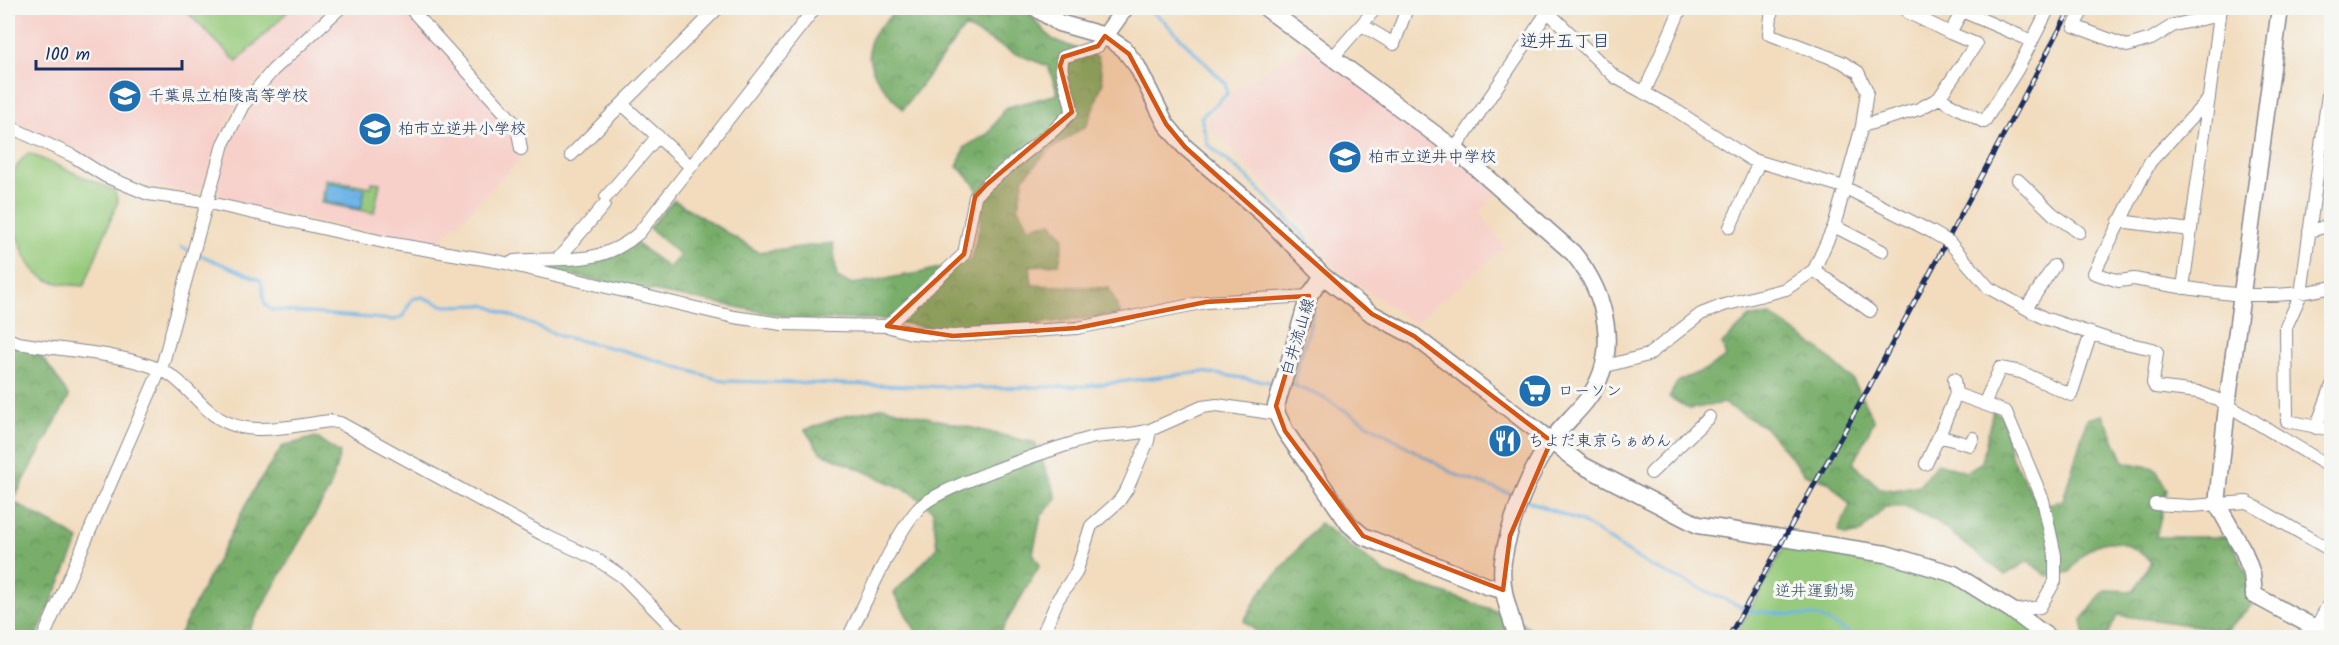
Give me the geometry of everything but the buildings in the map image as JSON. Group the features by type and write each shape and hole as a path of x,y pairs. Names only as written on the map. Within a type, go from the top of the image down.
{"street":[{"path":"43,638 160,369 223,144 243,105 273,70 340,8"},
{"path":"410,8 517,126 521,149"},
{"path":"571,155 718,8"},
{"path":"501,262 605,255 622,247 639,233 815,8"},
{"path":"1036,8 1059,23 1105,36 1130,54 1166,123 1185,147 1263,214 1323,276 1372,314 1414,336 1582,465 1698,525 1886,554 1954,574 2013,610 2049,638"},
{"path":"887,326 964,254 975,197 986,184 1055,129 1072,112 1071,98 1060,66 1063,57 1098,46 1125,8"},
{"path":"1266,8 1455,149 1574,253 1593,280 1604,308 1606,347 1602,367 1587,399 1551,441 1531,479 1503,562 1503,590 1517,638"},
{"path":"1333,57 1376,8"},
{"path":"1362,25 1394,44 1407,8"},
{"path":"1455,149 1547,8 1584,50 1615,77 1750,159 1844,187 1932,232 1949,242 1989,288 2063,326 2153,349 2157,352 2153,383 2155,387 2198,392 2227,406 2331,468"},
{"path":"1644,93 1681,8"},
{"path":"1602,367 1648,355 1701,314 1724,305 1786,289 1814,270 1834,226 1862,126 1867,91 1858,72 1842,62 1769,33 1772,8"},
{"path":"1862,126 1919,109 1939,98 1976,44 1909,13 1904,8"},
{"path":"1939,98 1984,122 2049,8"},
{"path":"2084,8 2074,26 2123,46 2151,39 2174,25 2220,11 2183,288"},
{"path":"2280,8 2227,406 2217,504 2244,552 2252,574 2254,596 2313,633 2331,638"},
{"path":"1950,33 1962,11 2032,41"},
{"path":"2331,65 2327,131 2309,231 2301,294 2286,327 2288,421 2331,430"},
{"path":"2208,99 2150,162 2094,273 2120,281 2134,279 2242,296 2301,294 2331,287"},
{"path":"622,104 690,166"},
{"path":"8,126 73,156 125,186 148,194 206,201 388,243 501,262 734,317 782,324 887,326 911,333 953,336 1077,328 1206,302 1309,296"},
{"path":"558,259 658,136"},
{"path":"1730,227 1759,162"},
{"path":"2018,180 2053,214 2079,232"},
{"path":"2119,221 2191,230"},
{"path":"2309,231 2331,225"},
{"path":"1834,226 1882,251"},
{"path":"2026,307 2054,266"},
{"path":"1814,270 1870,311"},
{"name":"白井流山線","path":"1277,414 1276,406 1309,296 1323,276"},
{"path":"1985,402 2000,368 2021,372 2071,395 2091,333"},
{"path":"8,339 18,343 109,356 160,369 180,382 210,412 237,427 264,430 331,421 352,428 542,534 596,559 622,577 683,638"},
{"path":"1926,464 1956,394 1954,379"},
{"path":"2316,428 2331,386"},
{"path":"1956,394 2006,411 2043,500 2055,555 2055,581 2040,607 2013,610"},
{"path":"848,638 907,523 929,497 1095,437 1137,434 1202,407 1217,405 1277,414 1285,431 1349,524 1363,536 1487,586 1503,590"},
{"path":"1650,473 1709,417"},
{"path":"1041,638 1058,599 1076,573 1091,526 1119,501 1127,489 1148,441 1150,430"},
{"path":"1939,436 1970,445 1973,438"},
{"path":"2155,504 2247,502 2331,551"},
{"path":"2313,633 2331,598"}],"highlighted area":[{"path":"1105,36 1129,54 1166,124 1185,147 1372,314 1414,336 1551,441 1510,536 1503,590 1363,536 1285,431 1276,406 1309,296 1206,302 1077,328 953,336 887,326 964,254 975,197 1072,112 1060,66 1063,57 1098,46"}],"shaded area":[{"name":"千葉県立柏陵高等学校","path":"8,8 332,8 253,84 234,108 218,140 204,186 190,193 151,186 122,176 75,149 8,118"},
{"name":"柏市立逆井小学校","path":"350,8 403,8 512,125 515,139 512,141 521,159 435,246 225,201 216,189 234,133 258,97"},
{"name":"柏市立逆井中学校","path":"1306,46 1497,191 1480,214 1505,247 1414,323 1333,266 1310,232 1206,122 1235,89"}],"green space":[{"path":"183,8 291,8 237,62"},
{"path":"898,8 1024,8 1052,39 1098,57 1103,82 1087,125 1047,152 1024,177 1018,206 1029,227 1052,222 1064,238 1059,264 1030,266 1032,285 1109,288 1121,314 1025,325 939,330 882,319 805,320 553,272 525,264 604,260 636,243 669,268 680,255 649,228 674,200 758,252 833,243 837,278 853,284 919,273 971,260 982,209 976,188 957,167 965,147 989,133 1005,108 1058,94 1048,66 1014,53 965,27 903,109 883,87 869,59 871,40"},
{"path":"28,153 114,190 118,201 84,286 46,279 34,270 26,258 12,223 8,198 13,174"},
{"path":"326,179 371,187 372,182 380,183 374,213 321,203"},
{"path":"1771,315 1819,349 1853,380 1874,421 1853,463 1880,488 1894,490 1919,485 1938,463 1966,472 1982,462 1993,410 2003,417 2011,456 2039,507 2063,500 2087,419 2103,415 2124,462 2155,468 2167,490 2156,537 2230,537 2247,574 2252,605 2226,630 2118,615 2106,637 2085,637 2082,620 2105,590 2134,591 2151,562 2129,546 2107,542 2097,545 2078,560 2070,572 2047,576 2028,561 2005,575 1933,519 1904,507 1885,507 1860,533 1846,536 1838,531 1850,505 1830,483 1805,474 1766,428 1724,403 1689,409 1669,397 1678,381 1709,368 1726,357 1722,344 1750,317"},
{"path":"8,342 31,350 39,356 51,369 69,397 13,501 79,540 36,637 8,637"},
{"path":"884,407 1035,443 1057,498 1041,516 1033,553 1040,565 1000,633 993,637 919,637 894,593 937,548 933,511 911,492 820,452 805,430 841,417"},
{"path":"315,437 340,453 330,488 245,637 178,637 252,493 282,447"},
{"path":"1320,523 1387,574 1514,617 1541,637 1263,637 1244,621 1260,593"},
{"name":"逆井運動場","path":"1789,539 1954,574 2049,638 1734,638"}],"water":[{"path":"328,182 365,189 361,209 324,201"}],"waterway":[{"path":"1146,8 1162,19 1226,84 1227,94 1201,117 1208,145 1249,179 1305,237 1316,258"},
{"path":"181,247 189,250"},
{"path":"198,254 260,280 265,304 272,310 395,320 403,316 412,299 422,297 445,306 485,305 560,336 625,351 724,381 991,388 1085,386 1202,372 1277,383"},
{"path":"1295,385 1313,309"},
{"path":"1290,384 1320,396 1456,475 1517,496"},
{"path":"1526,500 1584,523 1648,565 1751,611 1820,617 1858,638"}],"railway":[{"path":"1728,638 1868,389 2071,8"}],"place":[{"name":"千葉県立柏陵高等学校","path":"125,96"},
{"name":"柏市立逆井小学校","path":"375,129"},
{"name":"柏市立逆井中学校","path":"1345,157"},
{"name":"ローソン","path":"1535,391"},
{"name":"ちよだ東京らぁめん","path":"1505,441"}],"district":[{"name":"逆井五丁目","path":"1565,42"}]}
